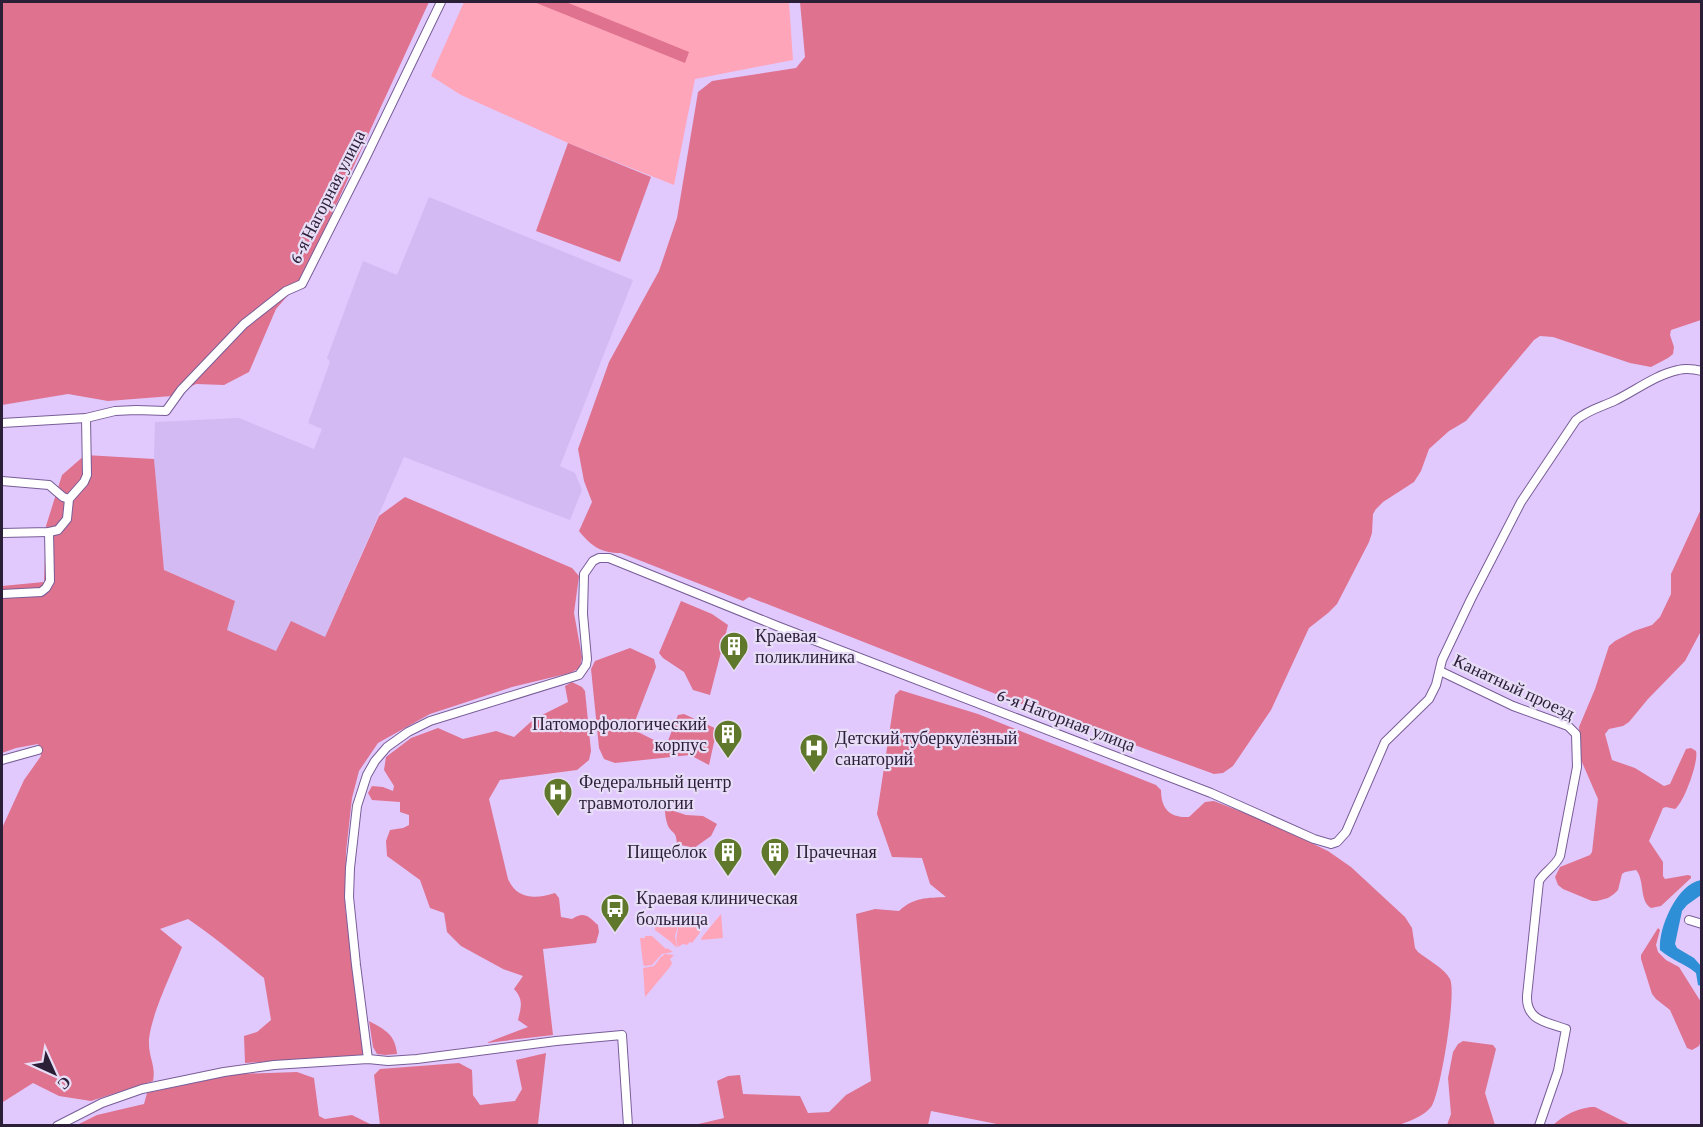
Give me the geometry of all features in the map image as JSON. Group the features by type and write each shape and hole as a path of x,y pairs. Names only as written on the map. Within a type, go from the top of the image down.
{"street":[{"name":"6-я Нагорная улица","path":"2,423 86,418 115,411 166,411 181,390 244,324 286,291 302,284 441,2"},
{"name":"Канатный проезд","path":"1534,1125 1540,1122 1558,1071 1566,1029 1539,1020 1531,1014 1527,1006 1527,996 1539,881 1560,856 1577,767 1576,734 1568,726 1514,706 1440,671 1442,660 1521,502 1576,420 1589,410 1616,400 1666,374 1689,368 1701,371"},
{"path":"2,533 58,530 66,519 69,499 87,476 86,418"},
{"path":"2,481 49,485 63,497 69,499"},
{"path":"2,594 41,592 46,588 50,581 49,532"},
{"name":"6-я Нагорная улица","path":"368,1059 356,965 349,877 361,788 375,761 387,747 408,732 430,721 579,675 587,659 583,614 584,574 593,561 599,558 609,558 777,626 1211,793 1323,843 1330,844 1337,842 1346,832 1384,742 1429,699 1440,671"},
{"path":"2,760 38,750"},
{"path":"1689,920 1701,924"},
{"path":"57,1125 102,1102 165,1083 245,1069 368,1059 388,1061 417,1059 621,1035 628,1125"}],"shaded area":[{"path":"2,2 429,2 302,279 276,309 249,372 224,385 196,384 172,396 108,401 68,394 2,405"},
{"path":"464,2 789,2 793,60 695,79 674,185 568,143 461,95 431,76"},
{"path":"534,2 566,2 689,52 685,63"},
{"path":"800,2 1701,2 1701,320 1671,330 1673,354 1651,367 1630,363 1553,337 1540,336 1534,340 1466,421 1449,431 1429,449 1421,471 1414,482 1376,509 1373,514 1369,542 1337,604 1309,628 1271,710 1233,766 1223,773 1214,774 1006,698 749,597 743,601 621,553 602,550 592,545 579,531 592,502 584,481 578,449 609,362 659,271 677,218 698,92 712,81 796,68 805,57"},
{"path":"568,143 651,177 620,262 536,231"},
{"path":"429,197 633,280 560,466 575,473 582,490 570,520 404,457 325,637 276,651 226,630 235,601 164,570 154,459 155,422 239,418 314,449 322,429 308,423 330,362 327,358 363,261 397,275"},
{"path":"85,455 154,459 164,570 235,601 227,630 276,651 291,621 325,637 379,516 405,497 572,568 579,576 574,613 582,657 580,668 570,673 512,687 430,714 378,743 359,771 352,798 346,852 345,906 364,1055 245,1063 244,1036 257,1032 271,1020 264,978 188,919 160,929 182,947 152,1022 149,1049 154,1071 153,1081 91,1101 59,1096 33,1083 3,1102 2,828 24,780 41,756 38,744 2,753 2,586 44,582 46,526 62,475"},
{"path":"1701,509 1701,631 1685,661 1629,722 1609,729 1605,734 1612,760 1635,768 1664,786 1670,784 1686,749 1691,748 1696,751 1693,772 1679,805 1675,809 1663,808 1649,841 1663,862 1665,879 1688,875 1691,878 1661,906 1651,908 1643,896 1639,874 1636,870 1625,872 1614,894 1608,898 1592,901 1563,889 1558,885 1555,877 1560,867 1590,855 1592,852 1598,799 1581,760 1579,727 1595,689 1609,646 1634,631 1652,625 1660,617 1671,594 1671,574"},
{"path":"681,601 712,614 728,625 710,695 693,690 684,672 659,653"},
{"path":"630,648 654,659 656,667 632,729 666,746 678,715 684,714 717,729 709,765 690,755 615,763 604,759 599,748 591,669 595,661"},
{"path":"572,682 585,691 591,751 589,760 577,770 500,780 489,799 508,879 516,891 534,897 555,893 559,898 561,917 572,919 580,915 586,916 598,925 599,932 596,943 543,949 553,1035 486,1043 528,1027 518,1020 521,1007 514,989 523,976 503,969 461,946 447,932 444,913 430,908 420,880 387,856 386,841 390,830 409,825 409,815 400,812 400,802 372,800 368,793 372,786 393,791 394,786 384,770 386,757 411,738 438,728 463,739 496,731 514,737 534,719 568,702 565,686"},
{"path":"900,690 978,714 1156,785 1161,790 1165,807 1177,816 1189,817 1205,802 1214,801 1270,823 1328,851 1351,867 1405,917 1412,928 1415,948 1444,971 1450,979 1452,988 1446,1044 1439,1084 1431,1107 1420,1116 1399,1125 1007,1126 931,1111 928,1125 690,1126 724,1118 717,1081 728,1076 740,1075 743,1094 800,1096 808,1113 829,1112 846,1095 871,1081 856,914 875,909 899,911 915,901 946,897 930,884 922,858 892,857 877,814 895,695"},
{"path":"665,810 686,815 703,816 717,824 711,836 694,848 677,844 675,835 667,822"},
{"path":"700,913 702,928 699,933 692,943 678,947 676,917"},
{"path":"721,914 723,938 701,940 702,937"},
{"path":"674,917 678,926 675,936 677,948 655,930 655,924 661,923 661,918"},
{"path":"1658,928 1660,930 1656,945 1658,952 1666,960 1679,967 1701,1002 1701,1040 1699,1046 1692,1050 1687,1048 1670,1010 1652,994 1641,959 1641,955"},
{"path":"645,936 652,936 666,949 673,952 662,954 652,965 644,966 640,938 645,938"},
{"path":"665,954 674,955 670,959 672,963 645,997 643,968 654,966"},
{"path":"369,1021 389,1034 397,1054 377,1054 373,1047"},
{"path":"1463,1041 1493,1045 1496,1049 1485,1093 1495,1125 1447,1125 1451,1114 1448,1078 1453,1052"},
{"path":"546,1053 538,1124 533,1126 380,1125 374,1075 380,1069 459,1063 472,1070 473,1095 480,1105 515,1101 522,1089 516,1060"},
{"path":"297,1072 314,1078 319,1116 325,1119 352,1115 372,1125 75,1126 97,1115 144,1104 147,1093 235,1074"},
{"path":"1591,1107 1631,1125 1553,1125 1570,1113"}],"water":[{"path":"1701,880 1701,895 1682,911 1675,944 1701,966 1701,986 1698,985 1696,973 1660,950 1660,941 1666,919 1677,898 1692,883"}],"place":[{"name":"Краевая поликлиника","path":"734,672"},
{"name":"Патоморфологический корпус","path":"728,760"},
{"name":"Детский туберкулёзный санаторий","path":"814,774"},
{"name":"Федеральный центр травмотологии","path":"558,818"},
{"name":"Пищеблок","path":"728,878"},
{"name":"Прачечная","path":"775,878"},
{"name":"Краевая клиническая больница","path":"615,934"}]}
